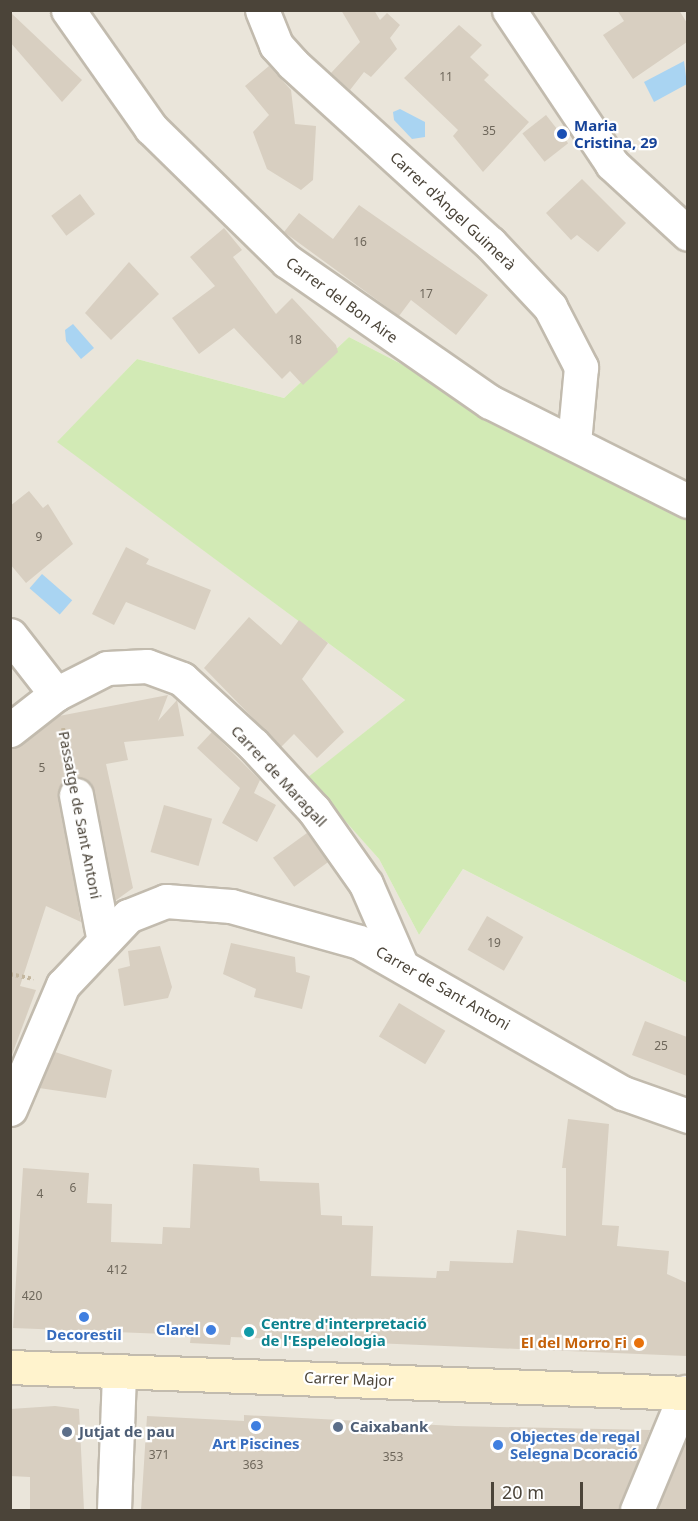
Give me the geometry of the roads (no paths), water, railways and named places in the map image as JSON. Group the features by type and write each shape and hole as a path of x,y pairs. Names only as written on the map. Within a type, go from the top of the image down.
{"street":[{"name":"Carrer del Bon Aire","path":"68,10 150,128 287,261 490,402 687,501"},
{"name":"Carrer d'Àngel Guimerà","path":"262,10 276,45 293,64 490,243 550,307 581,367 574,443"},
{"path":"509,10 612,164 687,234"},
{"path":"10,635 56,694"},
{"name":"Carrer de Maragall","path":"10,730 56,694 107,668 147,666 182,679 253,744 314,810 366,884 399,960"},
{"name":"Passatge de Sant Antoni","path":"76,795 103,937"},
{"name":"Carrer de Sant Antoni","path":"10,1109 52,1003 103,937 147,905 195,902 271,915 359,942 399,960 623,1094 687,1116"},
{"name":"Carrer Major","path":"10,1367 687,1392"},
{"path":"114,1510 119,1371"},
{"path":"637,1510 687,1392"}],"water":[{"path":"684,61 687,84 654,102 644,82"},
{"path":"400,109 425,122 425,137 412,139 394,120 393,112"},
{"path":"73,324 94,348 81,359 66,341 65,330"},
{"path":"42,574 72,600 60,615 30,588"}],"place":[{"name":"Maria Cristina, 29","path":"562,134"},
{"name":"Decorestil","path":"84,1317"},
{"name":"Clarel","path":"211,1330"},
{"name":"Centre d'interpretació de l'Espeleologia","path":"249,1332"},
{"name":"El del Morro Fi","path":"639,1343"},
{"name":"Art Piscines","path":"256,1426"},
{"name":"Caixabank","path":"338,1427"},
{"name":"Jutjat de pau","path":"67,1432"},
{"name":"Objectes de regal Selegna Dcoració","path":"498,1445"}]}
